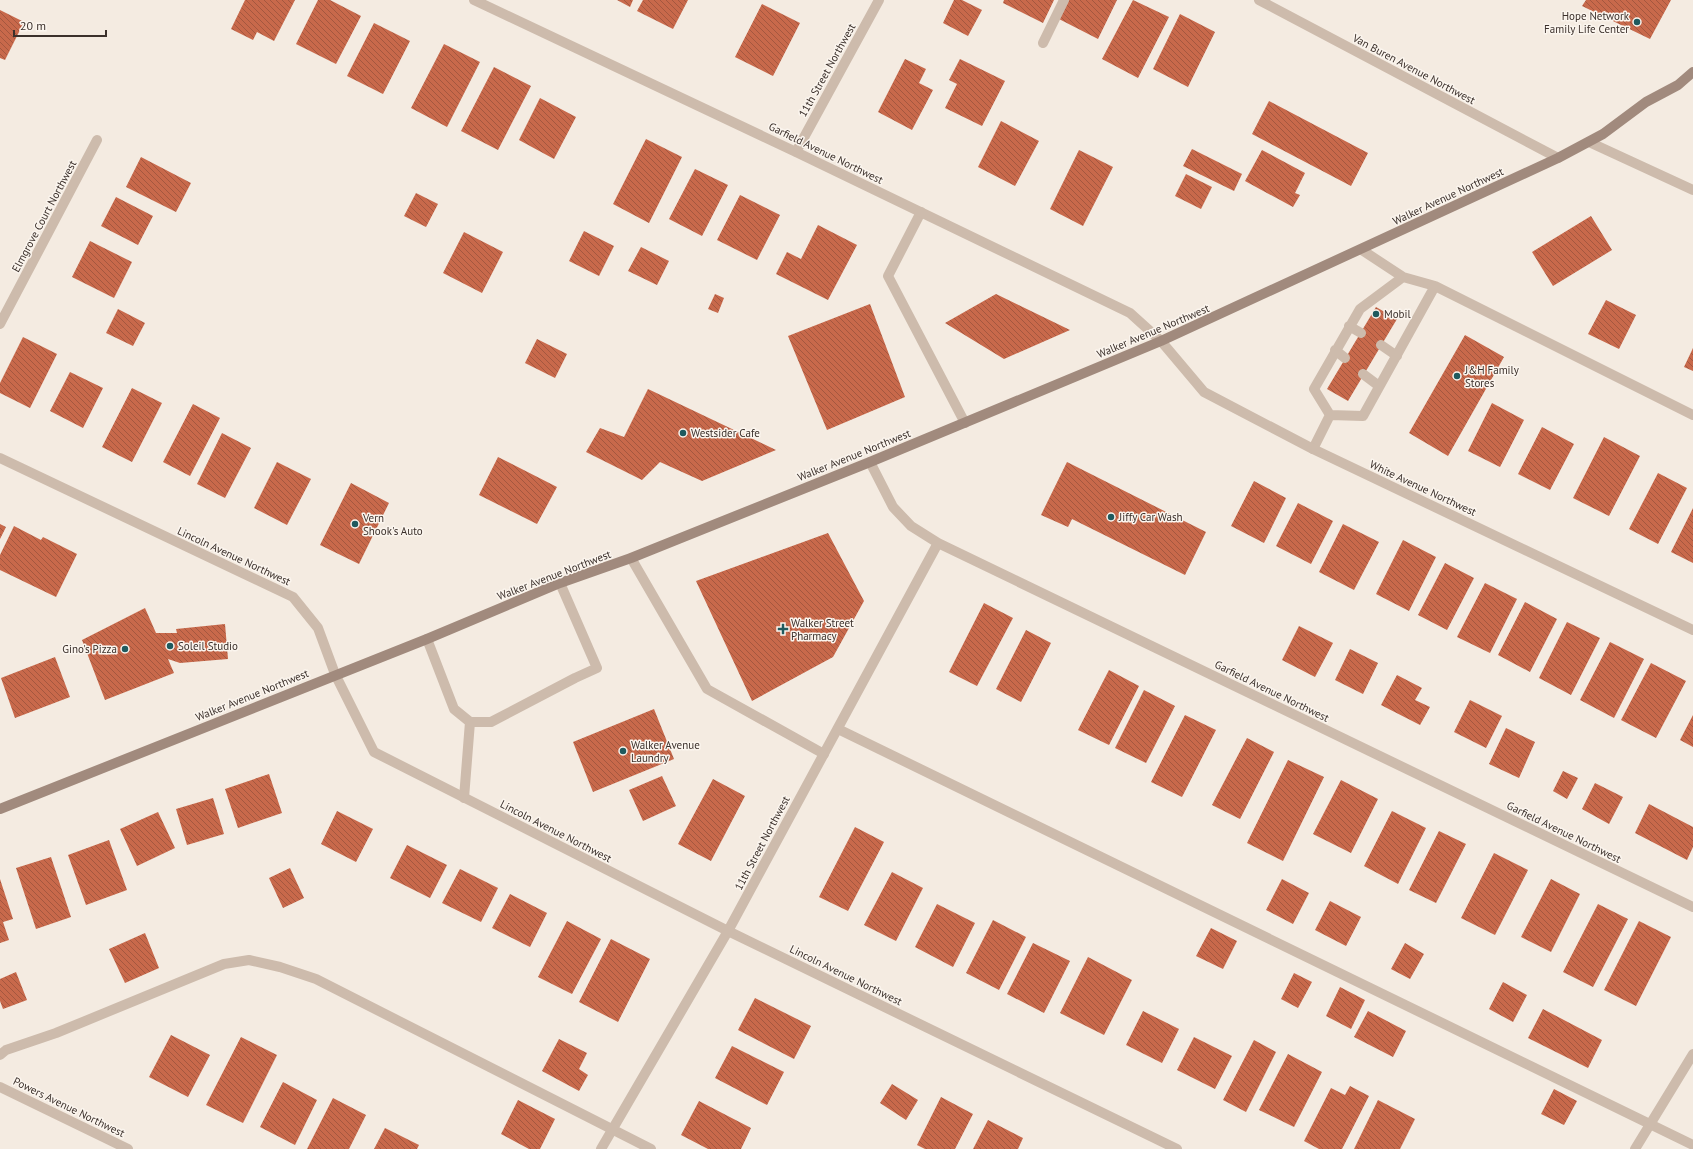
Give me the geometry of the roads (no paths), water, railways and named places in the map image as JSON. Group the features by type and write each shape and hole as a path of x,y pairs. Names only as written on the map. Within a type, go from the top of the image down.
{"main road":[{"name":"Walker Avenue Northwest","path":"0,809 335,674 427,639 560,583 631,558 870,462 1161,342 1558,158 1603,134 1646,102 1678,85 1693,72"}],"street":[{"name":"Garfield Avenue Northwest","path":"474,0 796,152 1130,314 1161,342"},
{"name":"11th Street Northwest","path":"796,152 879,0"},
{"path":"1043,43 1064,0"},
{"name":"Van Buren Avenue Northwest","path":"1259,0 1558,158"},
{"name":"Elmgrove Court Northwest","path":"0,324 97,140"},
{"path":"1589,142 1693,190"},
{"path":"921,212 888,276 965,423"},
{"path":"1362,250 1403,277 1434,286 1693,415"},
{"path":"1330,415 1314,389 1335,350 1360,309 1403,277"},
{"path":"1330,415 1363,416 1434,286"},
{"path":"1349,326 1361,333"},
{"name":"White Avenue Northwest","path":"1161,342 1204,392 1313,449 1693,630"},
{"path":"1381,345 1397,356"},
{"path":"1335,350 1345,358"},
{"path":"1363,374 1379,386"},
{"path":"1313,449 1330,415"},
{"name":"Lincoln Avenue Northwest","path":"0,458 293,597 318,628 335,674 374,752 728,931 1177,1149"},
{"name":"Garfield Avenue Northwest","path":"870,462 893,507 911,526 938,543 1693,907"},
{"name":"11th Street Northwest","path":"601,1149 728,931 938,543"},
{"path":"631,558 707,689 824,754"},
{"path":"427,639 454,709 470,722 491,722 597,668 560,583"},
{"path":"464,798 470,722"},
{"path":"838,729 1693,1145"},
{"path":"0,1055 6,1050 56,1033 224,964 249,960 280,967 316,979 651,1149"},
{"path":"1635,1149 1693,1054"},
{"name":"Powers Avenue Northwest","path":"0,1087 128,1149"}],"place":[{"name":"Hope Network Family Life Center","path":"1637,22"},
{"name":"Mobil","path":"1376,314"},
{"name":"J&H Family Stores","path":"1457,376"},
{"name":"Westsider Cafe","path":"683,433"},
{"name":"Jiffy Car Wash","path":"1111,517"},
{"name":"Vern Shook's Auto","path":"355,524"},
{"name":"Walker Street Pharmacy","path":"783,629"},
{"name":"Soleil Studio","path":"170,646"},
{"name":"Gino's Pizza","path":"125,649"},
{"name":"Walker Avenue Laundry","path":"623,751"}]}
